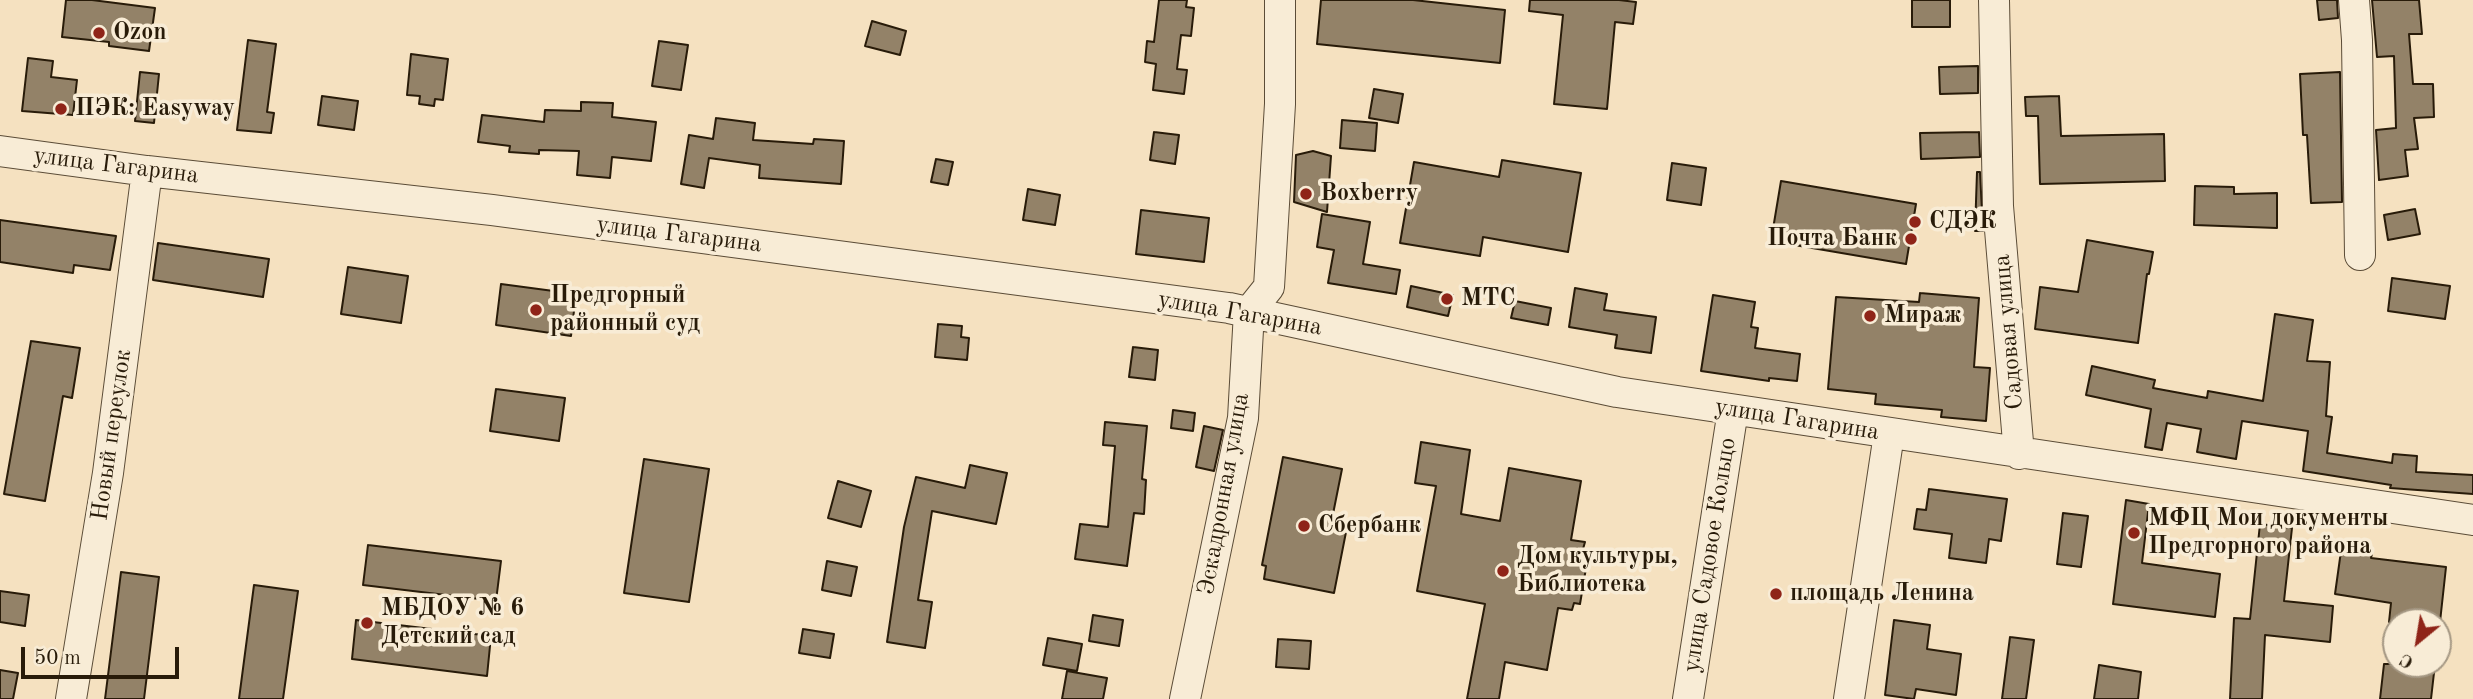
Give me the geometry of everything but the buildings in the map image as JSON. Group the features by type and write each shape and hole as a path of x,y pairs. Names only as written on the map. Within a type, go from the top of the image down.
{"street":[{"path":"1249,312 1269,287 1280,104 1280,0"},
{"name":"Садовая улица","path":"1994,0 1998,206 2019,454"},
{"path":"2354,0 2360,255"},
{"name":"улица Гагарина","path":"0,151 147,171 505,212 1249,312 1617,392 2473,520"},
{"name":"Новый переулок","path":"71,699 108,473 147,171"},
{"name":"Эскадронная улица","path":"1185,699 1243,418 1249,312"},
{"name":"улица Садовое Кольцо","path":"1688,699 1733,410"},
{"path":"1849,699 1889,434"}],"place":[{"name":"Ozon","path":"99,33"},
{"name":"ПЭК: Easyway","path":"61,109"},
{"name":"Boxberry","path":"1306,194"},
{"name":"СДЭК","path":"1915,222"},
{"name":"Почта Банк","path":"1911,239"},
{"name":"МТС","path":"1447,299"},
{"name":"Предгорный районный суд","path":"536,310"},
{"name":"Мираж","path":"1870,316"},
{"name":"Сбербанк","path":"1304,526"},
{"name":"МФЦ Мои документы Предгорного района","path":"2134,533"},
{"name":"Дом культуры, Библиотека","path":"1503,571"},
{"name":"площадь Ленина","path":"1776,594"},
{"name":"МБДОУ № 6 Детский сад","path":"367,623"}]}
